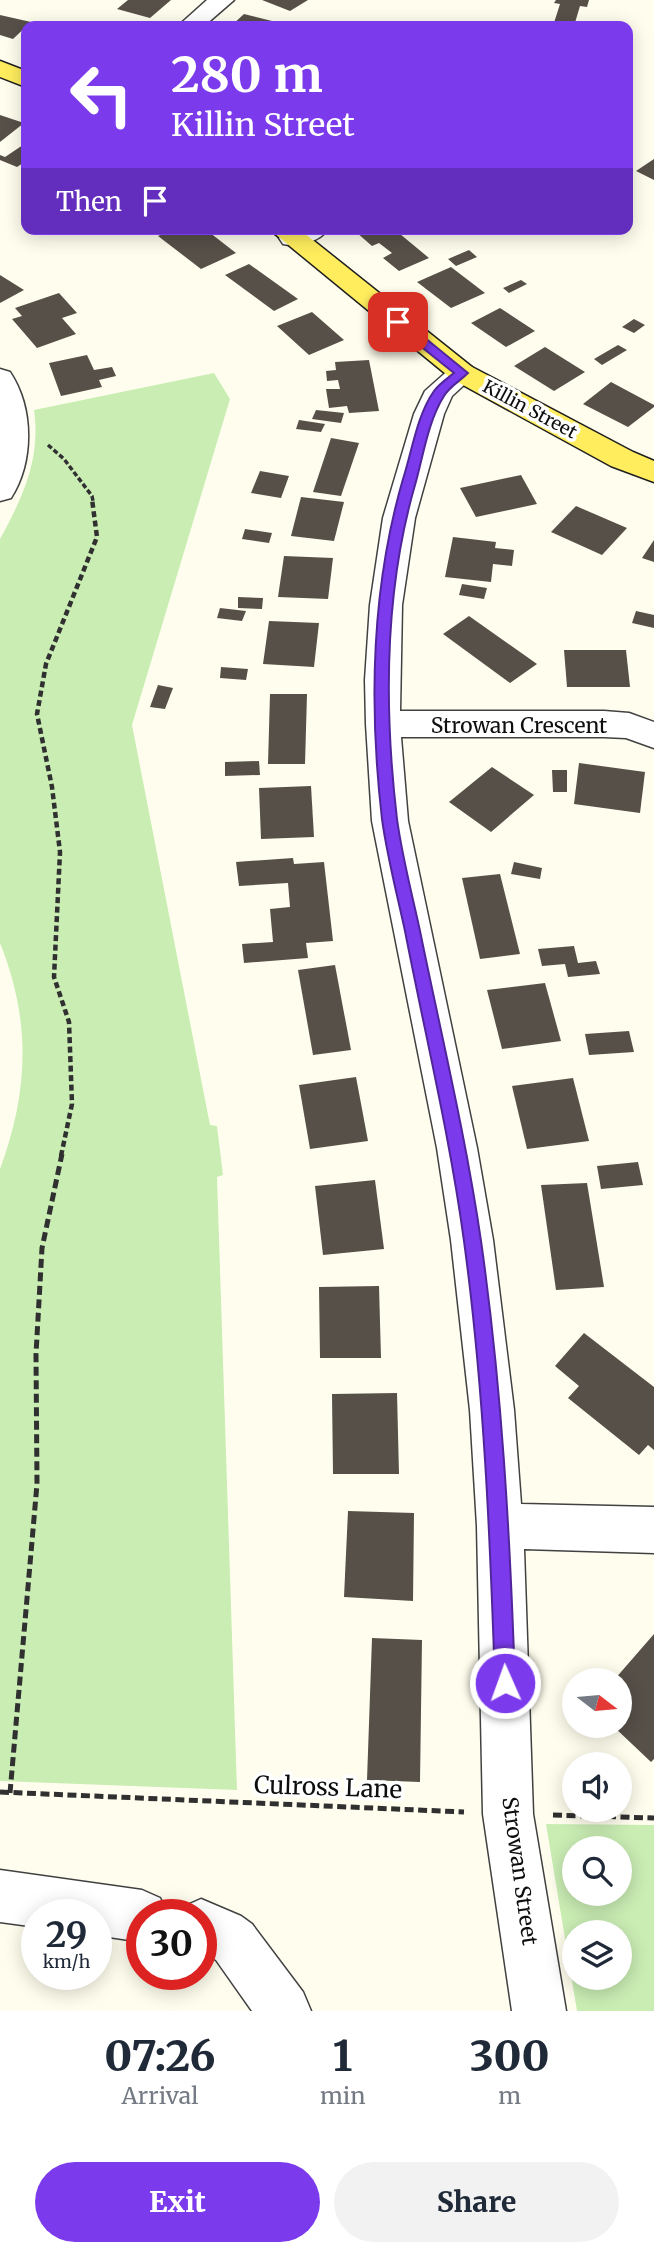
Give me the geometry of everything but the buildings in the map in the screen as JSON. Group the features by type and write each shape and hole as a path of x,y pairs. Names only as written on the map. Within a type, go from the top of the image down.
{"main road":[{"path":"0,68 21,78"},
{"name":"Killin Street","path":"300,235 461,373 622,459 654,472"}],"street":[{"path":"196,21 222,0"},
{"name":"Strowan Street","path":"461,373 440,391 429,414 399,518 386,605 382,680 383,724 390,821 457,1149 472,1240 492,1410 500,1526 508,1814 539,2011"},
{"path":"0,378 10,406 13,436 9,468 0,491"},
{"name":"Strowan Crescent","path":"383,724 604,724 629,726 654,735"},
{"path":"500,1526 654,1530"},
{"path":"0,1896 126,1914"},
{"path":"217,1932 234,1942 284,2011"}],"path":[{"path":"10,1793 37,1484 36,1354 42,1248 72,1104 69,1022 54,977 60,852 37,714 46,664 97,537 92,496 64,459 47,444 13,436"},
{"name":"Culross Lane","path":"0,1792 654,1818"}],"green space":[{"path":"214,373 230,399 132,725 210,1125 217,1126 223,1175 217,1177 237,1790 0,1781 0,1169 17,1112 22,1056 17,1000 0,943 0,539 28,477 35,444 34,410"},
{"path":"546,1824 654,1825 654,2011 577,2011 574,1990 632,1990 632,1920 562,1921"}],"route":[{"path":"398,322 461,373 440,391 429,414 408,480 395,536 386,605 382,680 383,724 390,821 457,1149 472,1240 492,1410 500,1526 505,1683"}]}
